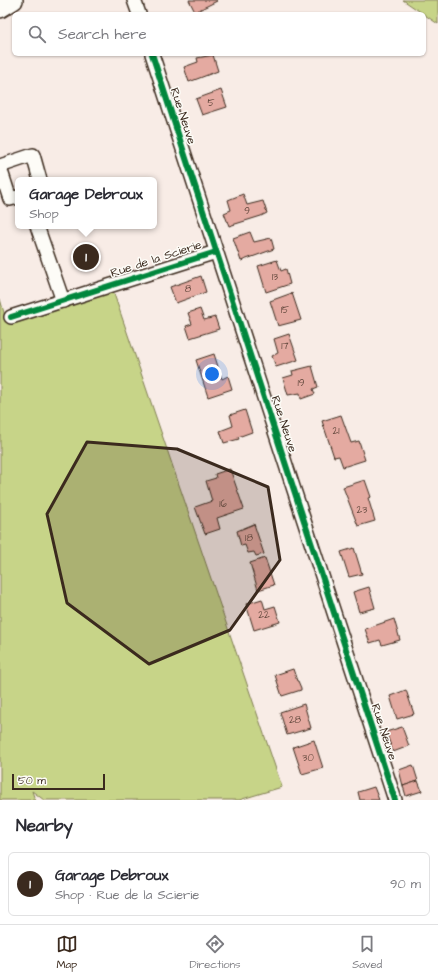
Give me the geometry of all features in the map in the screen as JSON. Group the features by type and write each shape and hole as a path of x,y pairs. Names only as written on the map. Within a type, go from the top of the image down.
{"main road":[{"path":"0,8 13,0"}],"street":[{"path":"134,0 138,12"},
{"name":"Rue Neuve","path":"153,56 395,800"},
{"path":"15,198 10,199 0,167 33,155 39,177"},
{"path":"39,229 63,301"},
{"name":"Rue de la Scierie","path":"11,317 216,252"}],"highlighted area":[{"path":"87,442 177,449 268,487 280,560 230,630 149,664 67,603 47,514"}],"green space":[{"path":"403,0 438,0 438,24 426,16 426,12 420,12"},
{"path":"112,288 282,787 239,800 44,800 32,791 35,800 0,800 0,299 7,323"}],"building":[{"path":"189,0 216,0 217,1 195,12"},
{"path":"213,56 218,71 189,82 184,67 198,62 197,58"},
{"path":"221,90 227,107 202,115 196,99"},
{"path":"243,194 247,205 263,201 267,213 229,226 224,213 231,210 228,200"},
{"path":"250,232 254,242 271,238 274,249 241,261 233,238"},
{"path":"277,260 281,271 286,269 290,284 266,292 258,266"},
{"path":"201,276 206,292 176,303 170,287"},
{"path":"292,293 301,320 278,326 270,301"},
{"path":"200,309 204,320 215,317 219,329 190,338 186,326 192,324 188,313"},
{"path":"289,334 298,360 276,367 272,356 278,353 274,339"},
{"path":"214,354 222,379 228,376 232,389 208,397 196,360"},
{"path":"312,366 318,387 313,389 315,394 301,399 300,393 288,395 283,378 293,375 292,371"},
{"path":"245,410 252,432 238,437 239,439 224,443 220,431 233,426 230,415"},
{"path":"341,415 351,443 359,441 365,460 343,467 339,456 334,457 322,421"},
{"path":"230,469 244,509 217,518 220,529 205,534 195,507 212,501 206,481 216,478 215,474"},
{"path":"365,480 371,497 368,498 375,521 358,526 343,487"},
{"path":"254,524 264,554 256,556 254,552 248,553 245,545 241,546 237,531"},
{"path":"354,548 362,574 349,577 341,552"},
{"path":"265,558 274,585 258,590 250,563"},
{"path":"369,587 375,608 359,612 353,592"},
{"path":"262,599 265,609 275,606 280,622 254,630 246,604"},
{"path":"394,619 400,640 382,645 380,640 370,643 365,629"},
{"path":"293,669 301,690 282,696 275,675"},
{"path":"406,690 414,714 397,719 390,696"},
{"path":"304,704 311,728 287,735 280,712"},
{"path":"402,727 409,746 393,752 386,732"},
{"path":"314,740 323,768 302,774 293,747"},
{"path":"413,765 418,781 403,786 399,770"},
{"path":"418,781 422,791 406,796 403,786"},
{"path":"374,787 379,800 360,800 358,792"}],"cycle path":[{"path":"153,56 395,800"},
{"path":"11,317 216,252"}],"place":[{"name":"Garage Debroux","path":"86,257"}]}
